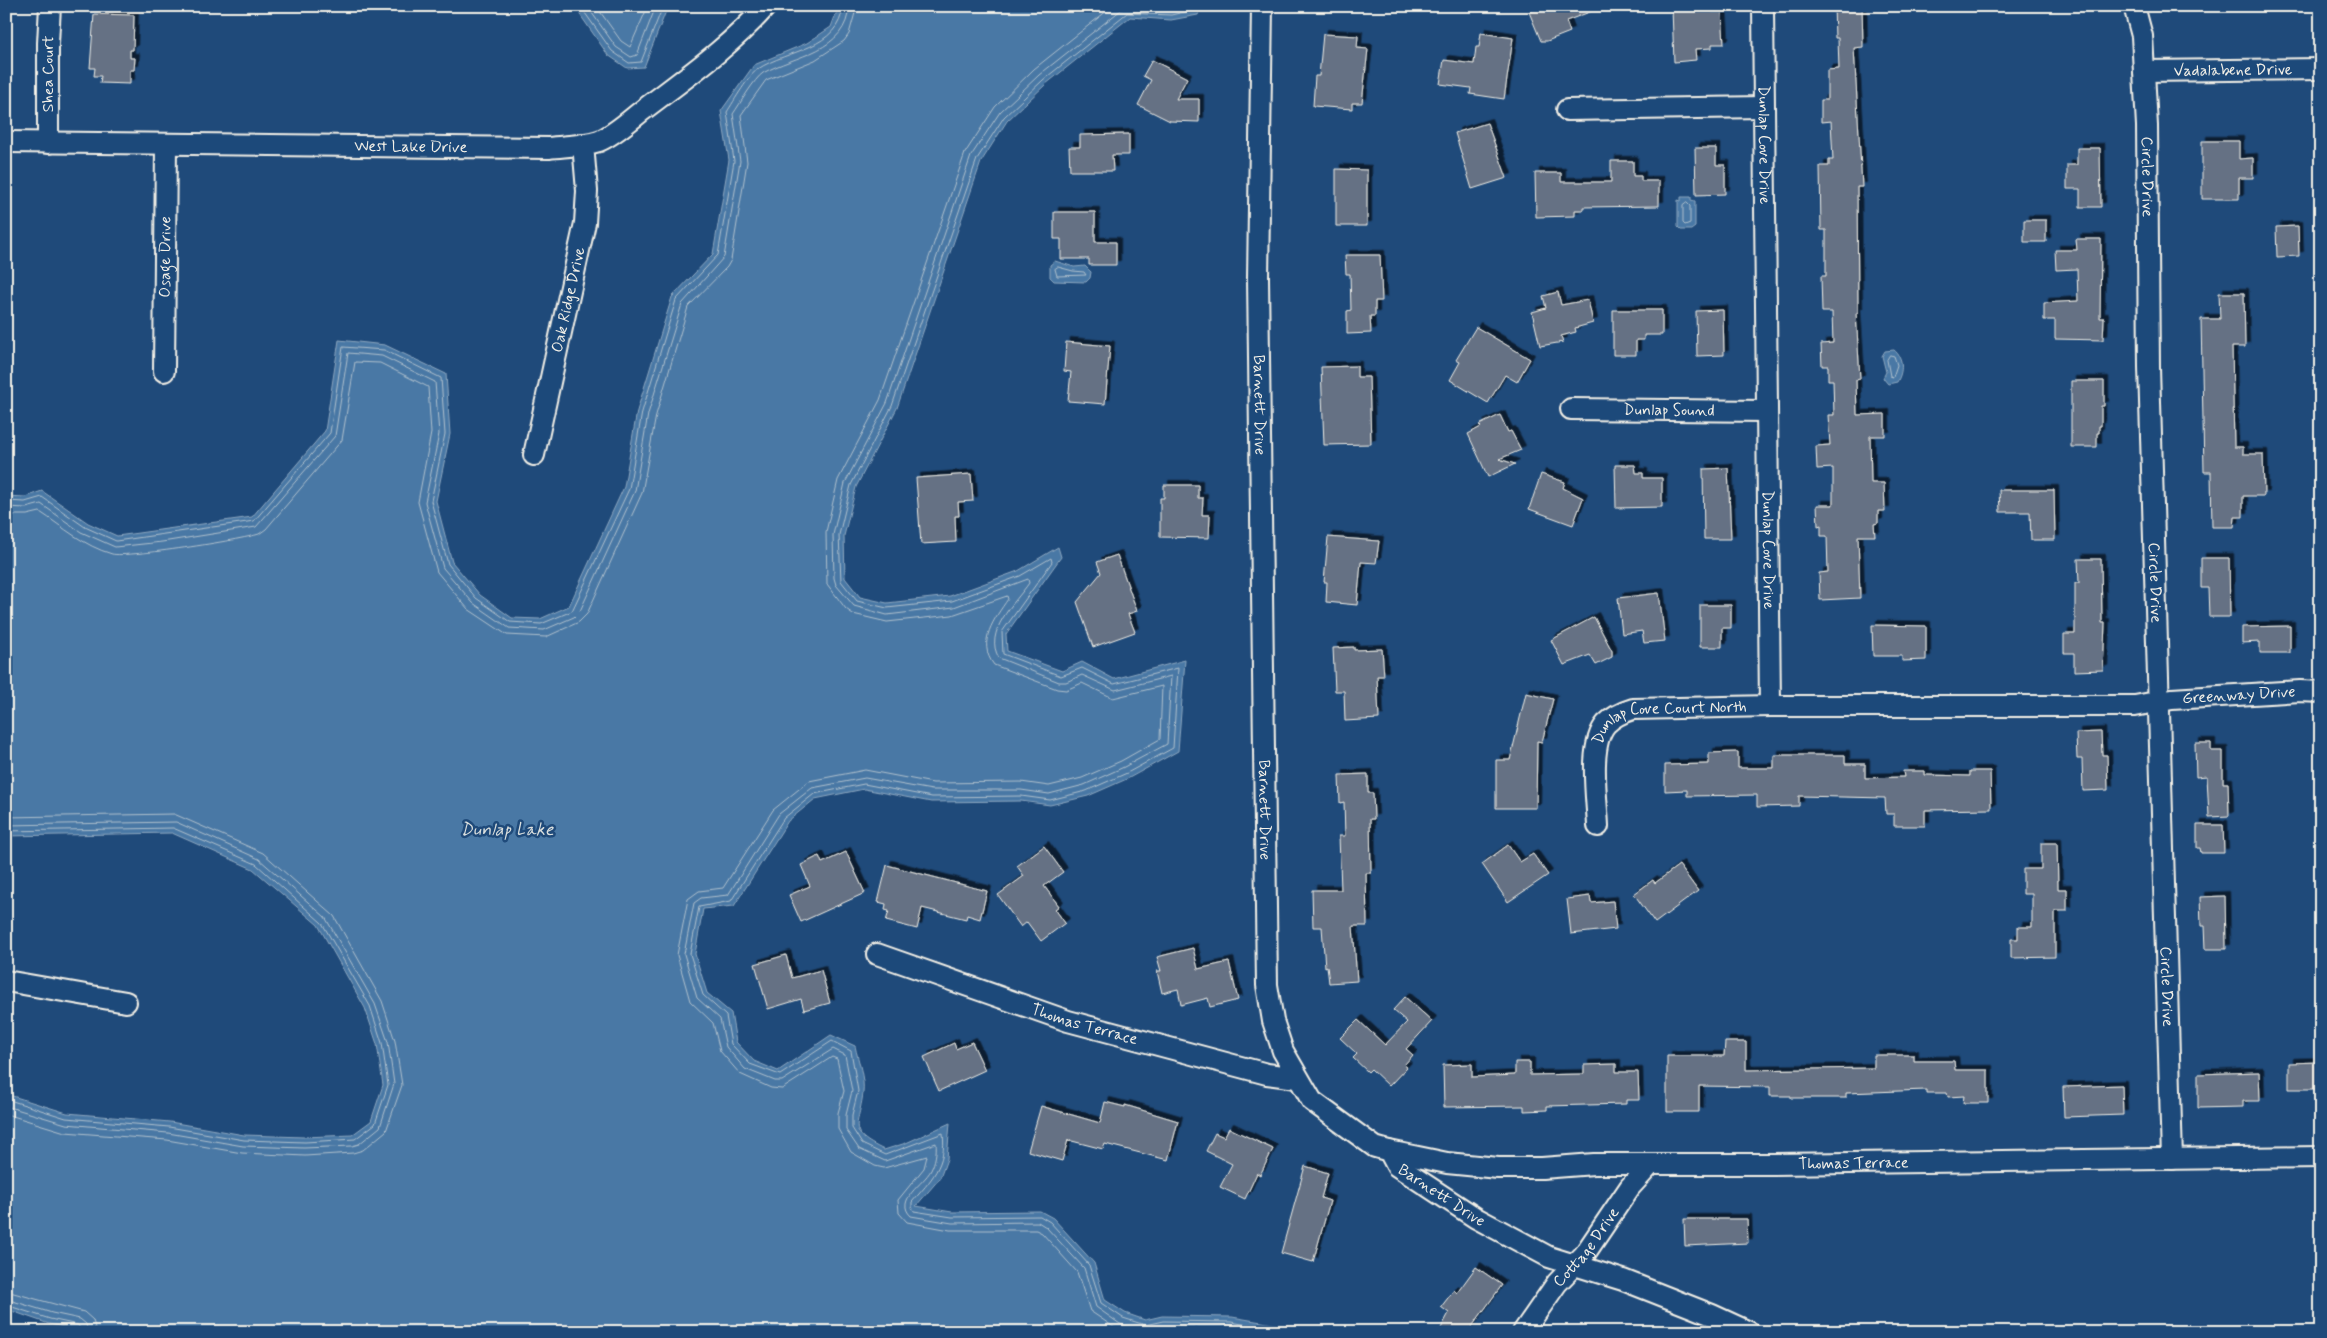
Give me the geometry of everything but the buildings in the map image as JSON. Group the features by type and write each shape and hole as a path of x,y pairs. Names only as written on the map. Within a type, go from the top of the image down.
{"street":[{"name":"Shea Court","path":"48,143 50,6"},
{"name":"West Lake Drive","path":"6,142 549,148 583,144 600,140 674,86 752,22 766,6"},
{"name":"Barnett Drive","path":"1262,6 1258,278 1267,985 1273,1021 1284,1051 1297,1078 1312,1101 1375,1147 1389,1151 1396,1166 1476,1218 1549,1257 1632,1284 1749,1332"},
{"name":"Dunlap Cove Drive","path":"1762,6 1770,706"},
{"name":"Circle Drive","path":"2134,6 2142,36 2144,71 2158,702 2172,1159"},
{"name":"Vadalabene Drive","path":"2144,71 2321,69"},
{"path":"1568,110 1763,107"},
{"name":"Oak Ridge Drive","path":"534,455 585,223 587,191 583,144"},
{"name":"Osage Drive","path":"164,371 166,145"},
{"name":"Dunlap Sound","path":"1571,409 1766,411"},
{"name":"Greenway Drive","path":"2158,702 2300,691 2321,692"},
{"path":"1770,706 2135,706 2158,702"},
{"name":"Dunlap Cove Court North","path":"1598,826 1596,750 1600,735 1606,724 1618,714 1633,709 1770,706"},
{"name":"Thomas Terrace","path":"876,954 1068,1021 1267,1074 1297,1078"},
{"path":"6,981 126,1002"},
{"name":"Thomas Terrace","path":"1389,1151 1447,1163 1498,1168 1651,1164 2321,1157"},
{"name":"Cottage Drive","path":"1522,1332 1557,1282 1584,1255 1630,1187 1651,1164"}],"water":[{"path":"574,6 668,6 644,67 627,68 608,55"},
{"name":"Dunlap Lake","path":"839,6 1201,6 1198,15 1171,20 1130,17 1046,84 1007,121 981,162 897,408 856,487 844,536 845,578 860,597 887,603 950,596 1018,571 1058,547 1061,557 1006,634 1007,651 1062,671 1082,662 1114,679 1185,660 1178,751 1129,778 1088,796 1050,805 1021,801 931,802 864,789 815,799 788,821 734,906 703,909 695,954 707,993 731,1013 736,1042 754,1061 778,1071 831,1035 855,1046 863,1088 857,1127 859,1133 864,1138 884,1150 906,1143 950,1123 947,1159 940,1178 916,1206 952,1212 1040,1211 1053,1218 1094,1263 1105,1300 1125,1313 1145,1320 1162,1316 1232,1317 1297,1328 1298,1332 89,1332 49,1324 6,1309 6,1094 67,1113 170,1122 244,1135 304,1137 352,1135 371,1121 383,1085 377,1044 365,1008 318,925 253,869 172,833 6,836 6,496 25,497 42,491 88,523 117,536 252,517 325,431 339,340 385,345 446,374 450,434 436,501 452,562 480,595 512,618 540,619 569,606 624,487 637,411 672,297 713,254 729,160 721,111 754,65 807,43 831,27"},
{"path":"1681,197 1691,197 1691,200 1695,201 1695,227 1691,230 1681,230 1678,227 1678,200 1681,201"},
{"path":"1055,261 1074,267 1085,266 1091,272 1090,278 1086,282 1054,281 1050,277 1050,265"},
{"path":"1894,350 1900,357 1902,365 1897,382 1888,384 1883,378 1886,372 1882,356 1885,351"}]}
